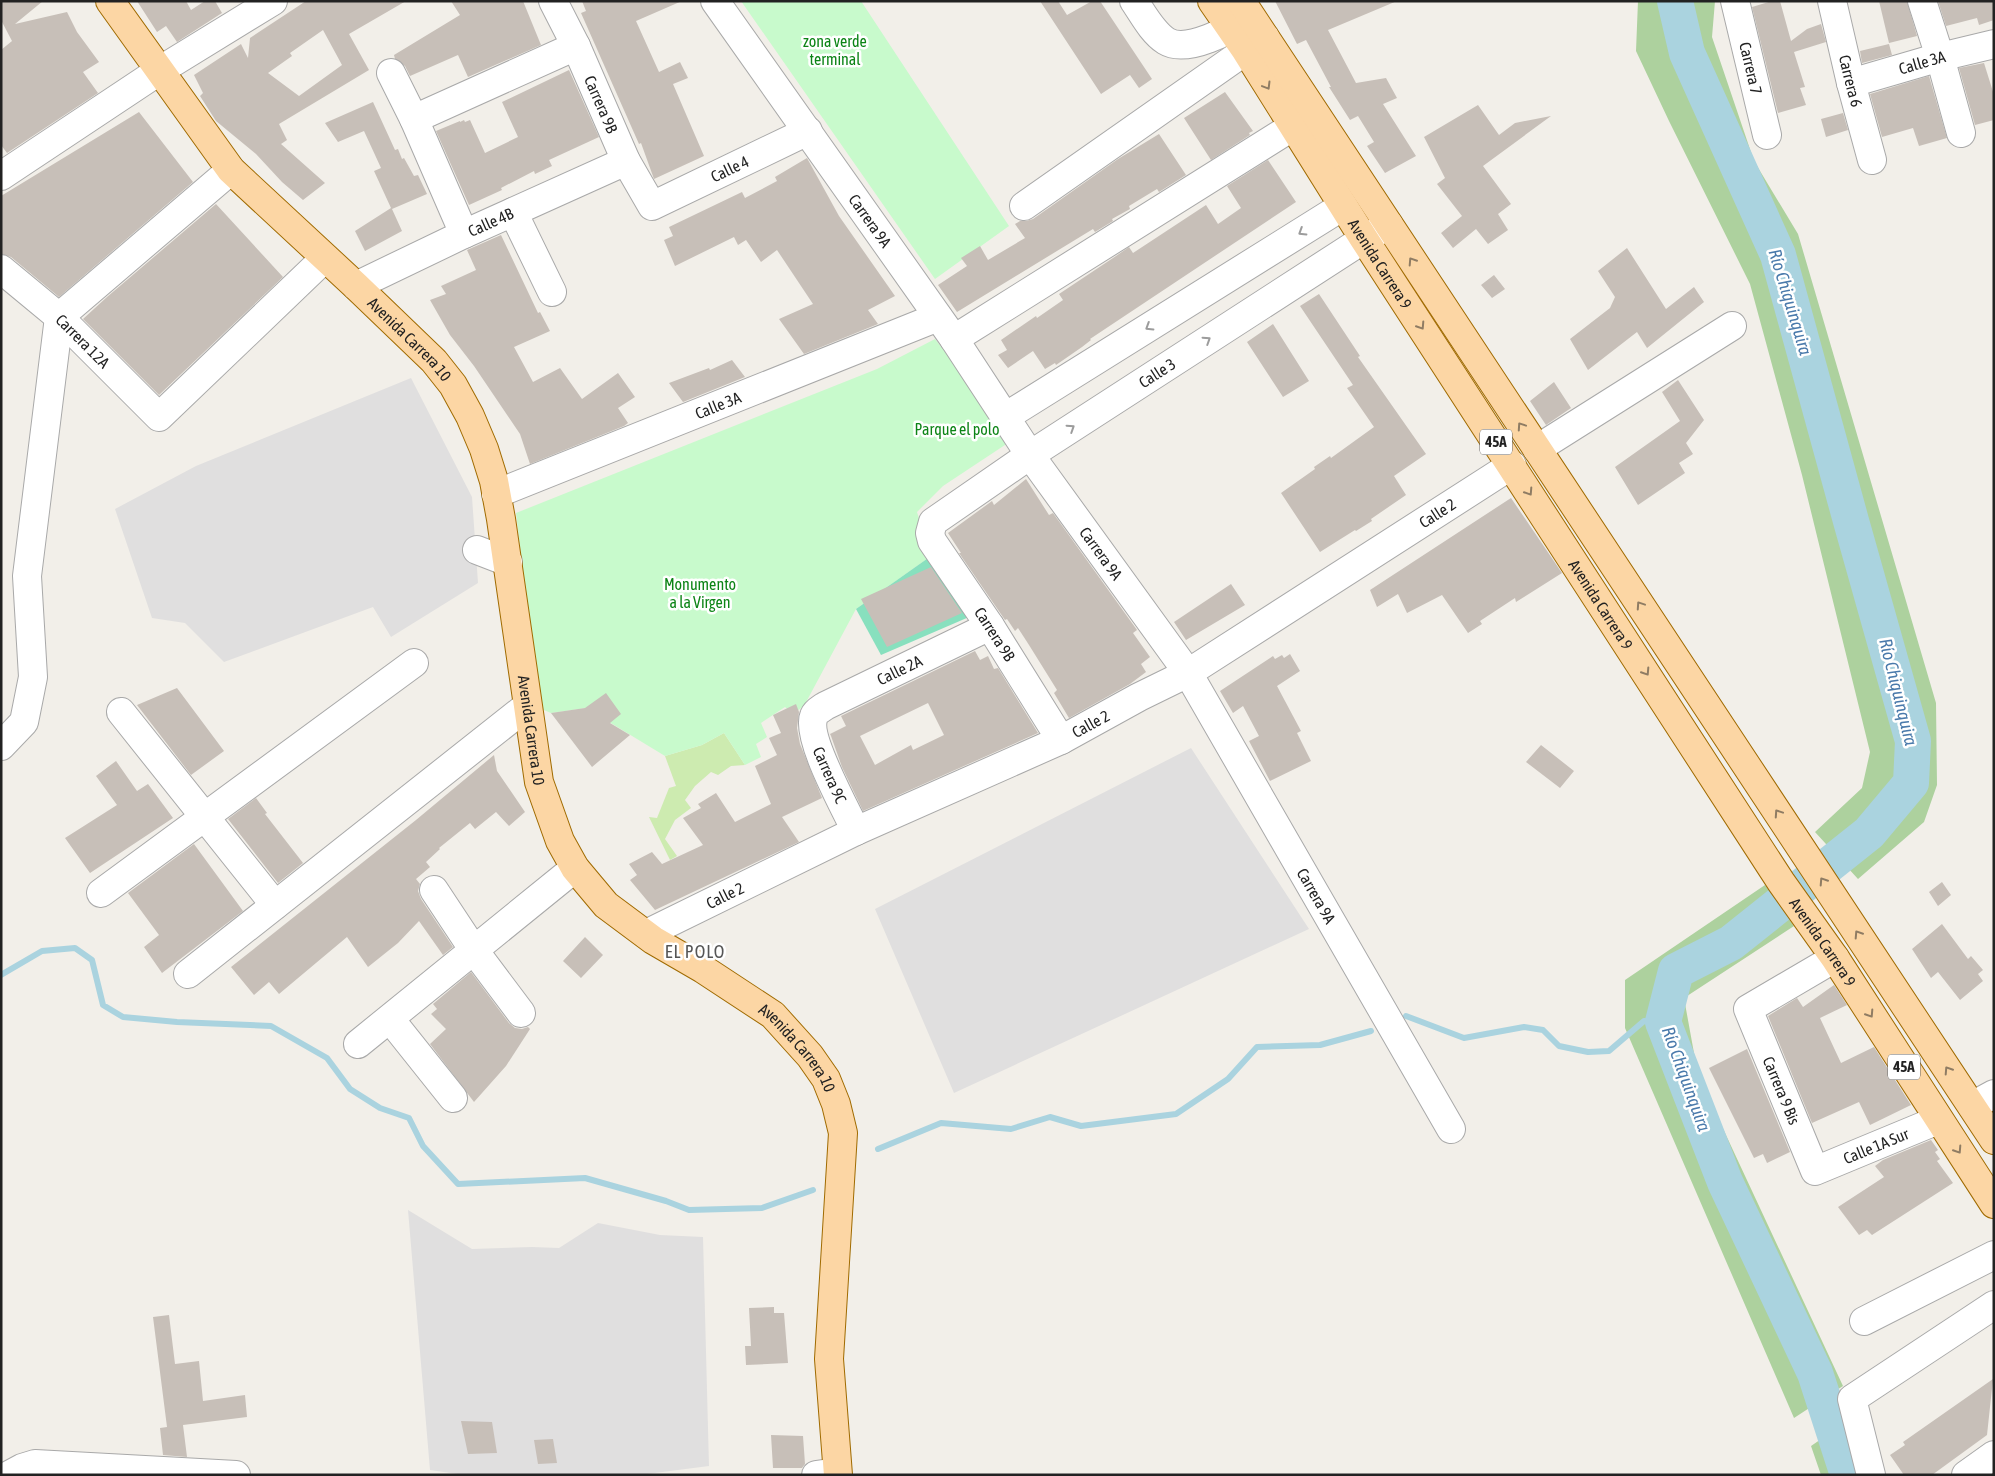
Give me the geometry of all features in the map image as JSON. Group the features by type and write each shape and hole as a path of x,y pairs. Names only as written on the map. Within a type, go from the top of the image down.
{"main road":[{"name":"Avenida Carrera 10","path":"110,1 230,170 356,286 434,362 453,385 470,416 480,441 496,494 508,562 539,782 560,842 575,868 606,904 646,934 773,1015 810,1056 826,1079 836,1104 843,1133 829,1359 830,1474"},
{"name":"Avenida Carrera 9","path":"1212,1 1247,27 1389,225 1841,908 1983,1100 1994,1140"},
{"name":"Avenida Carrera 9","path":"1247,27 1292,126 1781,882 1813,930 1835,958 1994,1204"}],"street":[{"path":"1,176 159,71 272,1"},
{"name":"Carrera 9B","path":"553,1 576,46 626,161 652,206"},
{"name":"Carrera 9A","path":"715,1 954,339 1030,454 1188,673 1451,1129"},
{"path":"1134,1 1160,36 1168,42 1180,44 1195,42 1247,27"},
{"name":"Carrera 7","path":"1734,1 1767,135"},
{"name":"Carrera 6","path":"1832,1 1851,83 1872,160"},
{"path":"1922,1 1940,56 1960,133"},
{"path":"1024,206 1247,27"},
{"name":"Calle 3A","path":"1851,83 1940,56 1994,44"},
{"path":"414,119 576,46"},
{"path":"391,73 414,119 464,234"},
{"path":"954,339 1292,126"},
{"name":"Calle 4","path":"652,206 808,132"},
{"name":"Calle 4B","path":"356,286 464,234 626,161"},
{"path":"1,746 24,722 33,677 27,576 59,317 230,170"},
{"path":"1005,417 1343,206"},
{"path":"513,212 552,292"},
{"name":"Calle 3","path":"930,528 938,518 1030,454 1364,239 1389,225"},
{"name":"Carrera 12A","path":"1,269 59,317 159,417 325,258"},
{"name":"Calle 3A","path":"496,494 938,317"},
{"path":"1537,449 1732,326"},
{"name":"Calle 2","path":"646,934 856,831 1061,740 1139,697 1188,673 1512,465"},
{"name":"Carrera 9B","path":"930,528 932,541 990,626 1061,740"},
{"path":"477,550 508,562"},
{"name":"Calle 2A","path":"814,717 825,706 990,626"},
{"path":"101,893 414,663"},
{"path":"188,974 527,706"},
{"path":"121,712 275,905"},
{"name":"Carrera 9C","path":"814,717 813,738 856,831"},
{"path":"358,1044 575,868"},
{"path":"434,890 521,1013"},
{"name":"Carrera 9 Bis","path":"1815,1171 1748,1009 1835,958"},
{"path":"390,1018 453,1098"},
{"name":"Calle 1A Sur","path":"1815,1171 1938,1120"},
{"path":"1864,1321 1994,1255"},
{"path":"1871,1475 1852,1399 1994,1304"},
{"path":"1966,1475 1994,1455"},
{"path":"10,1474 35,1464 236,1475"}],"shaded area":[{"path":"411,378 472,497 478,583 391,637 373,607 224,662 185,623 152,618 115,509 196,466"},
{"path":"1191,748 1309,929 954,1093 875,909"},
{"path":"408,1210 472,1249 559,1248 598,1223 660,1235 703,1237 709,1466 639,1475 465,1475 430,1470"}],"green space":[{"name":"zona verde terminal","path":"741,1 861,1 1009,226 935,279"},
{"path":"1638,1 1715,1 1712,37 1754,161 1798,234 1936,703 1937,785 1924,822 1858,879 1815,832 1862,788 1870,752 1802,475 1750,284 1636,51"},
{"name":"Monumento a la Virgen","path":"935,339 1014,439 943,486 917,512 931,556 856,609 804,706 793,714 785,707 761,723 767,737 756,744 761,757 745,765 724,733 702,745 665,756 586,708 551,713 539,708 516,513 877,369"},
{"path":"931,556 969,617 881,655 856,609"},
{"path":"724,733 745,765 731,766 718,775 711,772 695,786 685,800 691,808 675,820 665,839 677,856 670,860 649,817 657,818 669,788 676,786 665,756 702,745"},
{"path":"1765,885 1794,926 1684,998 1698,1075 1843,1386 1794,1418 1625,1028 1625,980"},
{"path":"1846,1422 1863,1475 1821,1475 1811,1446"}],"building":[{"path":"1,1 43,1 15,24 67,12 77,32 99,62 83,72 98,93 7,153 1,145 1,50 12,41 1,20"},
{"path":"137,1 186,1 191,10 205,1 215,1 222,13 177,42 166,26 157,32"},
{"path":"306,1 406,1 349,34 369,70 279,124 287,140 281,144 325,183 303,200 282,182 256,154 216,121 200,96 203,93 194,75 241,44 248,58 250,38","holes":["323,30 342,65 299,96 268,73 292,56 290,53"]},
{"path":"451,1 523,1 541,45 468,77 458,55 410,76 405,66 395,59 394,55 460,15"},
{"path":"582,1 682,1 636,21 659,72 680,62 688,78 673,84 704,156 654,179 641,143 639,144 581,13 586,11"},
{"path":"1040,1 1058,1 1067,15 1092,1 1100,1 1152,79 1139,88 1130,75 1101,94"},
{"path":"1275,1 1397,1 1328,30 1356,83 1386,78 1397,98 1383,104 1416,156 1385,173 1367,146 1374,142 1358,116 1350,120 1329,87 1331,87 1306,40 1297,44"},
{"path":"1772,1 1780,1 1791,41 1807,29 1821,24 1826,42 1794,52 1805,87 1800,88 1806,105 1778,113 1752,7"},
{"path":"1879,1 1907,1 1917,36 1889,43"},
{"path":"1938,1 1994,1 1994,20 1979,25 1977,18 1946,26"},
{"path":"1889,44 1892,55 1862,63 1860,51"},
{"path":"1984,63 1994,95 1994,120 1975,125 1959,68"},
{"path":"569,70 599,137 549,160 552,166 535,174 534,171 501,188 502,190 469,205 436,131 460,121 470,120 485,153 518,137 502,102"},
{"path":"1929,76 1947,138 1919,146 1913,128 1882,137 1870,94"},
{"path":"1225,92 1253,131 1249,133 1250,135 1211,160 1184,118"},
{"path":"373,102 395,150 398,149 402,159 404,158 414,176 418,175 427,194 392,209 402,231 365,251 355,231 391,208 374,171 381,168 364,131 338,142 325,123"},
{"path":"1478,105 1499,135 1515,123 1551,116 1483,166 1511,204 1498,214 1508,230 1488,244 1476,229 1453,248 1441,233 1462,216 1437,184 1445,178 1424,137"},
{"path":"139,112 193,182 59,297 11,257 1,254 1,196"},
{"path":"1843,113 1848,130 1826,137 1821,119"},
{"path":"1159,134 1186,175 1159,192 1157,189 1129,206 1130,209 1112,219 1113,221 1095,232 1093,229 957,312 938,285 967,266 961,258 980,246 988,260 1025,238 1015,224 1020,221 1033,219 1118,159"},
{"path":"807,158 839,216 895,296 868,310 878,324 804,354 779,319 813,304 777,250 761,262 746,240 738,245 734,237 675,266 664,240 673,236 669,227 742,192 745,198 777,181 775,177"},
{"path":"1268,160 1296,202 1090,339 1056,365 1055,363 1045,369 1033,351 1008,368 998,355 1007,350 1001,340 1063,300 1059,294 1129,247 1133,253 1206,205 1218,224 1241,208 1227,186"},
{"path":"216,204 283,277 159,395 83,319"},
{"path":"501,235 538,313 540,312 550,331 514,347 533,382 560,368 582,399 618,373 635,397 618,408 628,423 624,426 530,464 520,434 474,366 450,335 430,300 446,294 441,286 476,270 467,250"},
{"path":"1627,248 1666,309 1694,287 1704,302 1647,348 1637,332 1588,370 1570,339 1610,308 1615,297 1598,271"},
{"path":"1494,275 1505,289 1492,298 1481,285"},
{"path":"1319,294 1360,356 1358,357 1426,454 1394,476 1406,495 1371,519 1372,521 1320,552 1281,493 1315,469 1314,467 1330,456 1331,458 1374,427 1347,388 1353,385 1300,306"},
{"path":"1273,324 1309,381 1283,397 1247,342"},
{"path":"732,360 745,377 683,402 669,383 709,368 710,370"},
{"path":"1678,380 1704,420 1686,443 1693,454 1679,463 1685,473 1638,505 1615,467 1680,421 1662,392"},
{"path":"1554,382 1571,408 1546,425 1530,401"},
{"path":"1026,479 1049,515 1053,513 1137,630 1133,633 1150,657 1141,664 1146,672 1130,684 1069,718 1054,693 1057,690 1018,628 1015,631 1007,619 1005,620 959,553 961,553 948,533 992,501 994,505"},
{"path":"1511,498 1562,573 1516,602 1515,598 1480,621 1482,624 1468,633 1442,595 1407,613 1398,594 1377,607 1370,590"},
{"path":"931,567 962,613 887,647 861,599"},
{"path":"1231,584 1245,605 1186,640 1174,622"},
{"path":"975,651 980,660 988,656 994,669 998,668 1038,733 863,811 842,767 830,734 846,726 841,716","holes":["928,703 944,735 913,750 911,745 875,765 860,736"]},
{"path":"1290,654 1300,671 1277,686 1301,731 1297,733 1311,761 1270,781 1249,741 1259,736 1243,706 1233,713 1220,691 1273,656 1275,659 1282,655 1284,658"},
{"path":"177,688 224,751 191,775 137,705"},
{"path":"606,693 621,714 610,723 630,735 592,767 551,713 585,708"},
{"path":"796,704 799,712 797,728 800,744 822,798 782,817 799,842 655,910 630,880 637,875 629,864 652,852 662,864 703,845 683,818 701,808 698,804 716,793 735,822 771,804 755,766 777,755 769,738 781,733 773,715"},
{"path":"1541,745 1574,771 1560,788 1526,762"},
{"path":"494,755 497,771 525,812 509,826 496,812 475,829 470,823 439,848 426,862 430,867 416,879 420,884 418,891 421,899 453,947 443,955 419,921 398,943 368,967 347,937 279,994 269,982 254,995 231,967 416,820"},
{"path":"116,761 137,791 148,784 173,818 90,873 65,838 117,805 96,776"},
{"path":"256,798 267,813 265,814 303,863 278,883 228,819"},
{"path":"194,844 243,911 162,973 144,947 159,935 128,893"},
{"path":"1942,882 1951,895 1938,906 1929,892"},
{"path":"1942,924 1968,959 1971,956 1983,970 1978,974 1983,981 1960,1000 1938,972 1931,978 1912,949"},
{"path":"585,937 603,955 581,978 563,961"},
{"path":"471,972 509,1023 515,1028 522,1029 528,1027 530,1029 506,1066 474,1102 430,1044 446,1029 431,1014 437,1009 433,1004"},
{"path":"1834,985 1847,1005 1820,1018 1841,1063 1874,1047 1911,1105 1870,1125 1859,1102 1812,1123 1768,1016 1797,998 1803,1007"},
{"path":"1747,1049 1790,1152 1767,1163 1763,1154 1754,1158 1709,1068"},
{"path":"1931,1140 1938,1150 1935,1152 1940,1159 1937,1161 1953,1183 1872,1235 1867,1230 1859,1235 1838,1207 1884,1177 1875,1166 1883,1160"},
{"path":"774,1307 774,1313 784,1313 788,1363 746,1365 745,1346 751,1346 749,1308"},
{"path":"169,1315 175,1364 199,1361 203,1401 245,1395 247,1417 183,1425 187,1457 163,1455 160,1428 167,1427 153,1317"},
{"path":"1993,1379 1987,1435 1932,1475 1904,1475 1890,1455 1905,1445 1903,1442"},
{"path":"461,1421 492,1422 497,1453 468,1454"},
{"path":"771,1435 803,1436 805,1464 802,1468 773,1468"},
{"path":"553,1439 557,1463 538,1464 534,1440"}],"waterway":[{"name":"Río Chiquinquira","path":"1675,1 1687,53 1778,255 1913,741 1911,783 1869,833 1731,943 1676,971 1663,1022 1725,1182 1815,1373 1848,1475"},
{"path":"1,975 42,951 75,948 92,960 103,1005 123,1017 177,1022 271,1026 327,1058 350,1089 380,1108 409,1118 423,1146 458,1184 585,1178 666,1201 689,1210 762,1208 813,1190"},
{"path":"1406,1016 1464,1038 1524,1027 1543,1030 1559,1046 1588,1052 1609,1051 1644,1021 1663,1022"},
{"path":"878,1149 941,1123 1011,1129 1050,1117 1081,1126 1176,1114 1228,1079 1257,1047 1320,1045 1371,1031"}],"district":[{"name":"EL POLO","path":"695,952"}],"park label":[{"name":"Parque el polo","path":"957,429"}]}
